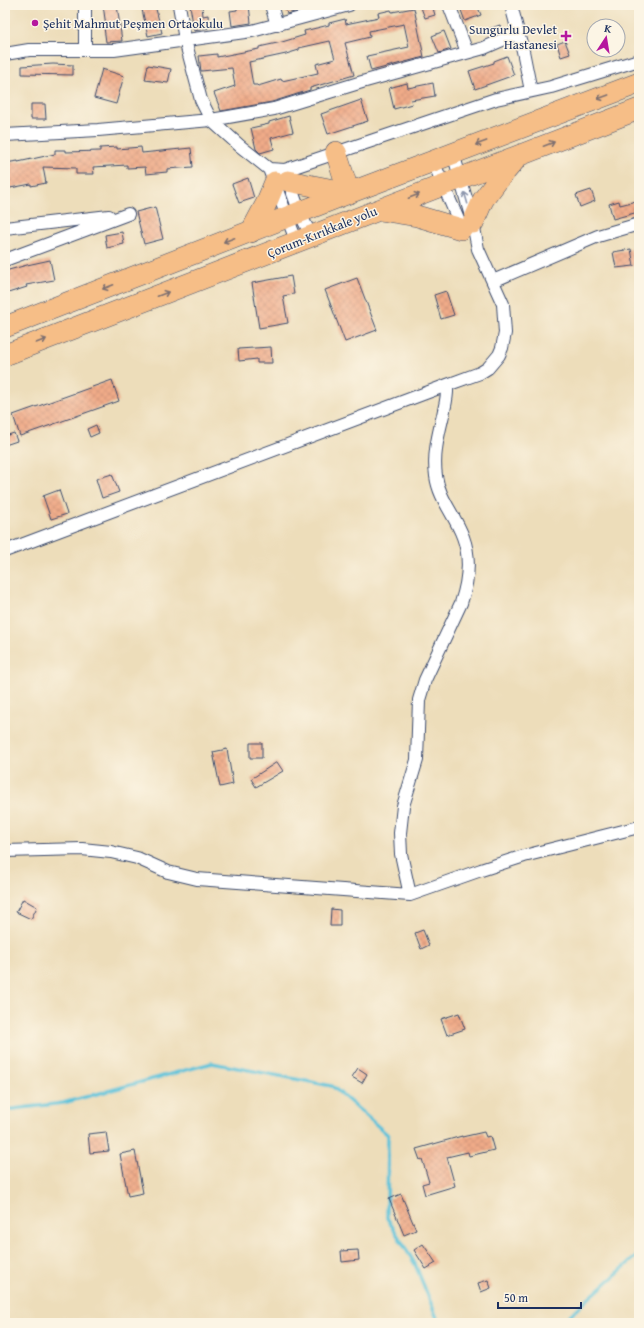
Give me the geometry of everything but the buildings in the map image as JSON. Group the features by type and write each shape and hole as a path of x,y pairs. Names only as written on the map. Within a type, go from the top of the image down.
{"highway":[{"name":"Çorum-Kırıkkale yolu","path":"5,327 348,193 635,84"},
{"name":"Çorum-Kırıkkale yolu","path":"5,355 639,109"},
{"path":"336,152 348,193"},
{"path":"380,210 467,226 483,200 518,156"},
{"path":"250,232 266,204 279,176 348,193"}],"street":[{"path":"85,5 85,50"},
{"path":"180,5 185,40 201,100 211,120 240,146 279,176 304,239"},
{"path":"271,5 277,25"},
{"path":"5,54 29,50 114,50 252,31 349,5"},
{"path":"448,5 467,52"},
{"path":"511,5 531,91"},
{"path":"5,135 98,130 211,120 274,109 362,82 484,48 518,33"},
{"path":"279,176 336,152 496,99 551,87 639,60"},
{"path":"5,550 480,373 488,368 494,362 502,348 505,333 503,304 467,226 452,182 453,153"},
{"path":"433,161 452,182 467,226"},
{"path":"5,228 128,214 5,260"},
{"path":"493,281 598,236 639,224"},
{"path":"410,895 401,854 400,833 403,806 417,760 420,700 425,680 465,593 468,574 467,554 463,536 444,501 436,476 435,450 447,397 447,385"},
{"path":"5,851 74,849 97,850 137,858 168,872 197,879 410,895 524,856 639,827"}],"waterway":[{"path":"5,1110 63,1103 212,1063 332,1086 388,1135 387,1218 415,1264 439,1323"},
{"path":"561,1323 639,1254"}],"place":[{"name":"Şehit Mahmut Peşmen Ortaokulu","path":"35,23"},
{"name":"Sungurlu Devlet Hastanesi","path":"566,36"}]}
